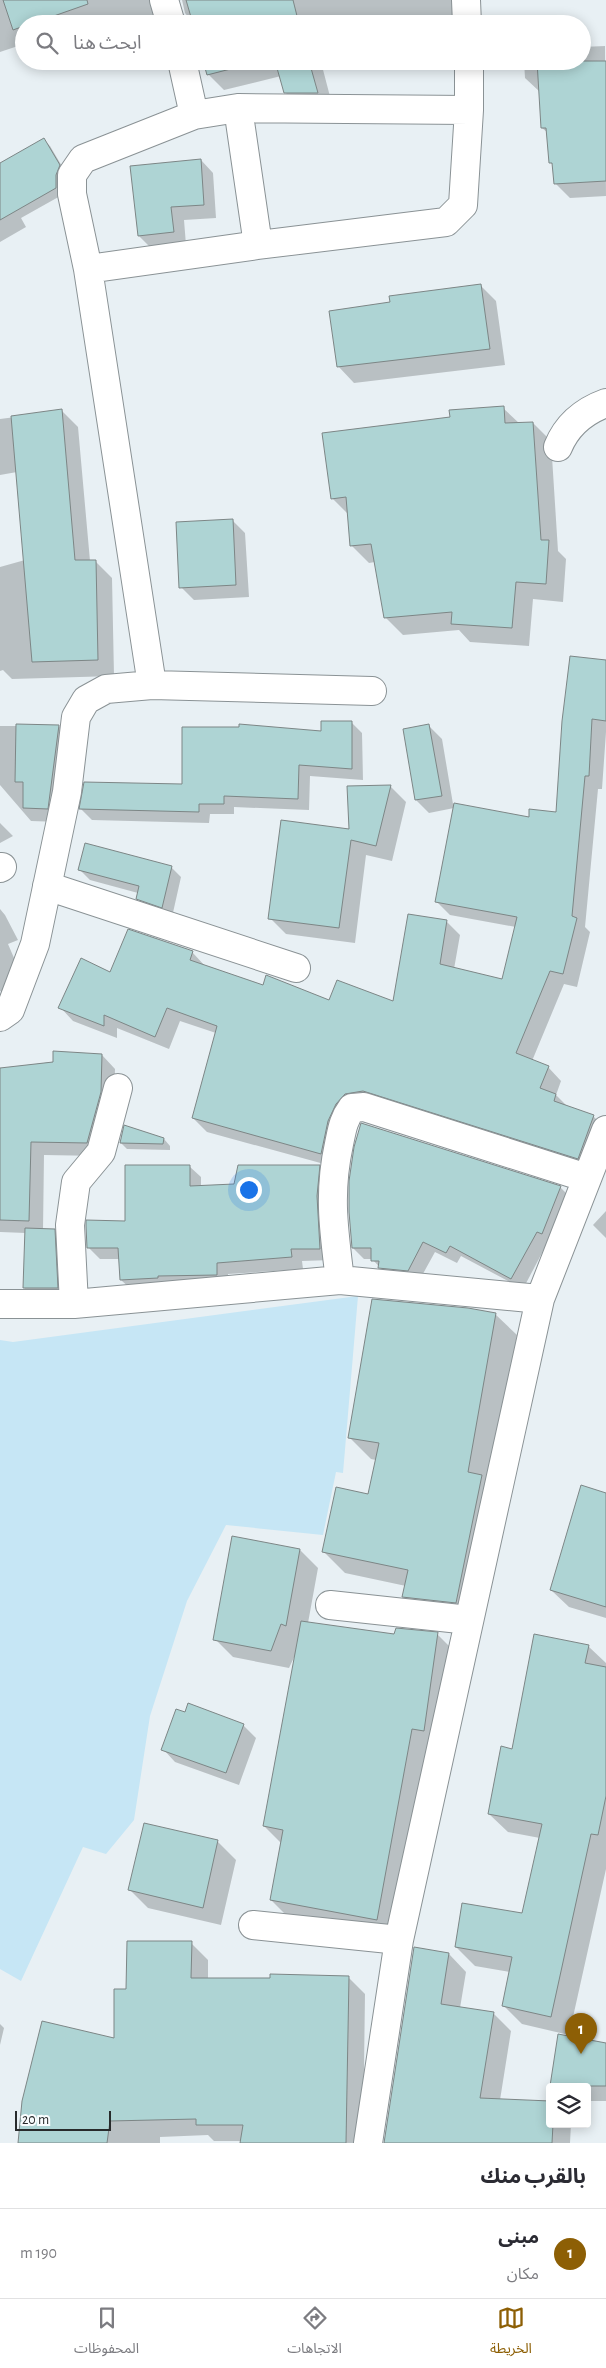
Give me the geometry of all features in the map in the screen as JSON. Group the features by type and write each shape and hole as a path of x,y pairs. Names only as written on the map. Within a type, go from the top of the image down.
{"street":[{"path":"164,0 168,15"},
{"path":"466,0 467,15"},
{"path":"184,70 194,115"},
{"path":"88,269 258,245 446,222 463,205 469,110 469,70"},
{"path":"238,108 258,245"},
{"path":"152,685 88,269 72,194 72,175 83,160 194,115 238,108 469,110"},
{"path":"558,447 563,435 572,424 587,412 606,402"},
{"path":"0,1017 10,1010 35,944 67,792 76,717 86,700 106,689 152,685 372,692"},
{"path":"47,886 296,968"},
{"path":"74,1304 70,1225 76,1182 101,1152 118,1088"},
{"path":"340,1280 331,1209 333,1170 344,1118 352,1108 364,1107 587,1178"},
{"path":"368,2143 399,1940 540,1299 587,1178 605,1138"},
{"path":"0,1304 74,1304 340,1280 540,1299"},
{"path":"330,1605 469,1620"},
{"path":"253,1925 399,1940"}],"shaded area":[{"path":"358,1296 343,1473 336,1472 323,1535 226,1525 187,1601 150,1716 134,1820 106,1854 83,1847 21,1981 0,1969 0,1340 13,1342"}],"building":[{"path":"3,0 87,0 88,4 57,15 15,15 15,29 13,30"},
{"path":"186,0 293,0 297,15 190,15"},
{"path":"591,61 606,61 606,181 554,184 552,163 549,163 546,128 541,128 538,70 591,70"},
{"path":"206,70 227,70 207,75"},
{"path":"278,70 312,70 318,93 284,93"},
{"path":"44,138 60,165 56,175 56,188 0,220 0,163"},
{"path":"201,159 204,205 171,207 174,232 138,236 130,166"},
{"path":"481,284 490,349 337,367 329,311 390,302 389,296"},
{"path":"504,406 505,423 533,422 541,540 549,540 546,584 516,582 512,628 451,624 452,612 384,618 371,544 350,546 346,497 331,499 322,433 450,417 449,410"},
{"path":"62,409 75,560 96,560 98,660 32,662 11,416"},
{"path":"233,519 236,585 179,588 176,522"},
{"path":"570,656 606,660 606,721 592,719 589,776 585,776 572,916 577,918 563,974 550,971 516,1053 549,1066 540,1088 556,1094 554,1101 594,1115 578,1159 363,1091 345,1094 336,1104 328,1121 321,1154 192,1118 217,1026 167,1008 155,1037 104,1015 104,1026 58,1008 81,958 110,972 128,929 193,951 190,960 263,985 266,975 329,1000 337,980 393,1001 408,914 447,920 440,964 502,979 517,917 435,902 454,803 529,817 529,809 556,812 562,721"},
{"path":"321,721 352,721 352,769 299,765 298,799 224,796 224,804 199,804 199,812 79,809 84,782 182,784 182,727 239,727 239,724 321,731"},
{"path":"16,724 59,725 48,809 23,808 23,782 15,782"},
{"path":"429,724 442,796 415,800 403,729"},
{"path":"391,785 376,846 351,840 339,928 268,919 281,820 349,829 347,786"},
{"path":"85,843 172,866 162,908 136,899 139,886 78,870"},
{"path":"53,1051 102,1054 101,1092 87,1143 31,1142 29,1221 0,1220 0,1068 53,1062"},
{"path":"361,1123 561,1186 542,1234 537,1232 511,1279 450,1246 446,1253 423,1242 408,1271 378,1268 379,1261 371,1261 371,1248 352,1248 349,1181 354,1147"},
{"path":"124,1125 164,1138 163,1144 120,1143"},
{"path":"125,1165 190,1165 190,1186 234,1184 238,1165 320,1165 317,1196 320,1249 291,1249 292,1257 217,1263 217,1275 158,1276 158,1278 120,1280 118,1248 87,1248 86,1220 125,1221"},
{"path":"25,1228 55,1229 58,1288 23,1288"},
{"path":"372,1299 468,1308 496,1313 468,1472 482,1475 456,1603 402,1597 408,1570 322,1552 336,1487 368,1494 379,1443 348,1438"},
{"path":"581,1485 606,1493 606,1607 550,1590"},
{"path":"232,1536 300,1549 286,1626 281,1624 271,1651 213,1640"},
{"path":"301,1621 394,1634 396,1628 438,1632 424,1731 412,1729 377,1920 270,1900 283,1830 263,1826"},
{"path":"534,1634 589,1645 585,1663 606,1667 606,1796 598,1835 591,1834 551,2017 502,2006 512,1957 455,1947 462,1903 522,1913 542,1824 488,1814 501,1746 512,1749"},
{"path":"188,1703 244,1724 226,1773 161,1750 176,1709 185,1712"},
{"path":"144,1823 218,1840 203,1908 128,1890"},
{"path":"127,1941 192,1941 191,1978 270,1978 270,1974 349,1976 346,2143 240,2143 243,2125 196,2125 196,2119 110,2121 107,2143 18,2143 22,2101 42,2021 114,2038 114,1989 126,1989"},
{"path":"414,1947 449,1953 441,2004 494,2012 480,2098 546,2101 546,2128 553,2128 552,2143 384,2143"},
{"path":"558,2034 606,2043 606,2086 591,2086 591,2083 550,2083"}],"place":[{"name":"مبنى","path":"581,2054"}]}
